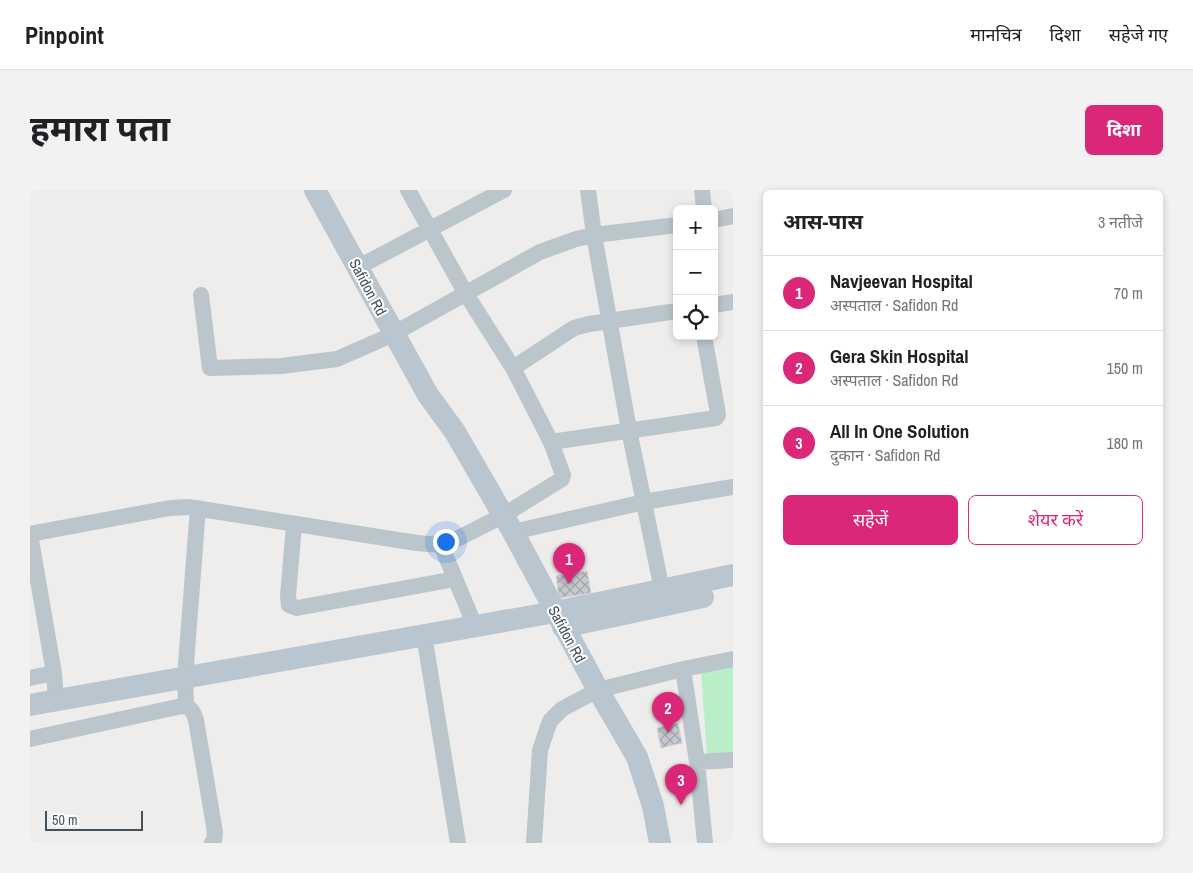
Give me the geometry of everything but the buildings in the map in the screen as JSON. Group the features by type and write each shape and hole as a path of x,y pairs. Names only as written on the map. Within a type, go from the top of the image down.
{"street":[{"name":"Safidon Rd","path":"315,190 398,332"},
{"name":"Safidon Rd","path":"325,190 366,264 436,408 455,432 508,524 598,690 637,757 653,806 660,843"},
{"path":"408,190 466,294 513,368 551,442 563,475 562,479 508,524"},
{"path":"366,264 504,190"},
{"path":"588,190 594,235 630,430 662,590"},
{"path":"702,190 704,205"},
{"path":"718,219 733,216"},
{"path":"201,295 210,368 281,366 337,359 398,332 540,252 576,239 594,235 673,225"},
{"path":"718,304 733,302"},
{"path":"513,368 574,328 673,311"},
{"path":"551,442 712,419 718,415 705,340"},
{"path":"56,700 54,674 30,534 170,508 198,508 294,525 441,545 508,524 733,487"},
{"path":"186,706 185,678 198,508"},
{"path":"294,525 288,596 289,605 297,608 455,578"},
{"path":"441,545 475,626"},
{"path":"559,619 662,590 733,575"},
{"path":"30,705 475,626 559,619 733,591"},
{"path":"424,635 458,843"},
{"path":"531,842 540,750 550,720 562,709 598,690 733,658"},
{"path":"683,669 697,762 705,843"},
{"path":"30,678 54,674"},
{"path":"30,739 186,706 193,711 196,720 215,832 212,843"},
{"path":"697,762 733,760"}],"green space":[{"path":"733,664 733,753 707,755 701,671"}],"place":[{"name":"Navjeevan Hospital","path":"569,584"},
{"name":"Gera Skin Hospital","path":"668,733"},
{"name":"All In One Solution","path":"681,805"}]}
